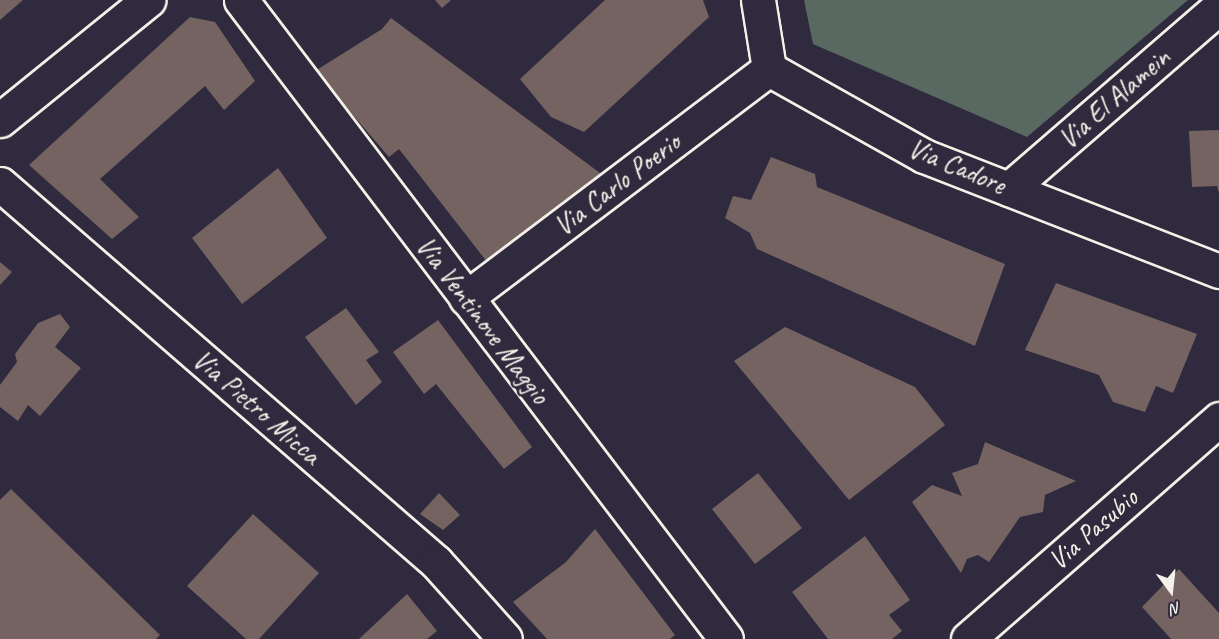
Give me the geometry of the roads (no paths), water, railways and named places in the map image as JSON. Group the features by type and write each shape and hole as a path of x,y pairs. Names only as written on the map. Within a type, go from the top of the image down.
{"street":[{"path":"0,120 148,0"},
{"name":"Via Ventinove Maggio","path":"241,0 726,639"},
{"path":"758,0 769,69"},
{"name":"Via El Alamein","path":"1009,189 1219,7"},
{"name":"Via Carlo Poerio","path":"466,298 769,69"},
{"name":"Via Cadore","path":"769,69 924,156 1219,271"},
{"name":"Via Pietro Micca","path":"0,184 436,562 505,639"},
{"name":"Via Pasubio","path":"968,639 1219,419"}]}
